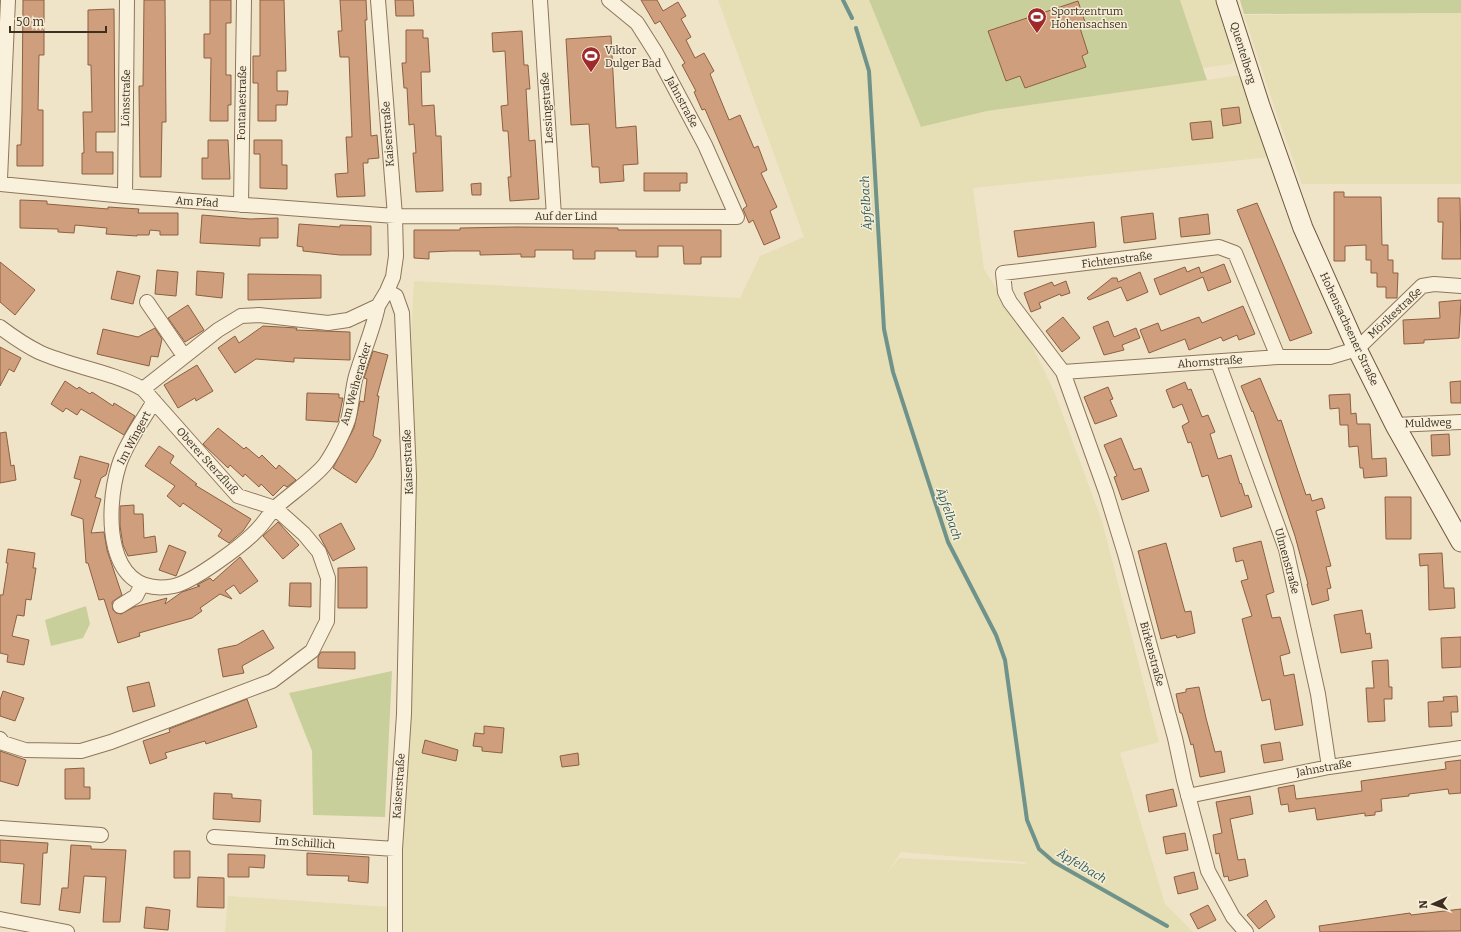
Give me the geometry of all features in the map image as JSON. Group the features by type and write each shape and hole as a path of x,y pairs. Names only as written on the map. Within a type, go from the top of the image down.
{"street":[{"path":"0,180 8,0"},
{"name":"Lönsstraße","path":"125,196 127,0"},
{"name":"Fontanestraße","path":"241,205 244,0"},
{"name":"Kaiserstraße","path":"378,0 395,216 396,256 393,277 387,291 396,296 402,313 409,476 404,707 395,849 395,932"},
{"name":"Lessingstraße","path":"540,0 554,216"},
{"name":"Jahnstraße","path":"609,0 637,23 656,53 705,145 737,217"},
{"name":"Quentelberg","path":"1226,0 1260,106"},
{"name":"Hohensachsener Straße","path":"1260,106 1303,228 1357,349 1394,425 1461,542"},
{"name":"Am Pfad","path":"0,184 125,196 395,216"},
{"name":"Auf der Lind","path":"395,216 737,217"},
{"name":"Fichtenstraße","path":"1063,372 1010,302 1005,292 1003,273 1219,247 1235,253 1278,357"},
{"name":"Mörikestraße","path":"1357,349 1422,286 1434,284 1461,286"},
{"name":"Am Weiheracker","path":"274,508 325,464 348,421 356,376 378,306 387,291"},
{"path":"147,302 184,356"},
{"path":"142,389 218,330 242,316 259,315 328,323 348,320 378,306"},
{"name":"Oberer Sterzfluß","path":"0,327 39,352 106,372 142,389 238,496 274,508 304,534 319,552 328,578 327,621 312,651 272,681 81,751 25,750 3,743 0,739"},
{"name":"Ahornstraße","path":"1063,372 1278,357 1330,357 1357,349"},
{"name":"Ulmenstraße","path":"1218,362 1286,549 1318,694 1329,767"},
{"name":"Birkenstraße","path":"1063,372 1106,492 1125,554 1175,738 1188,796 1208,872 1233,917 1246,932"},
{"name":"Im Wingert","path":"142,584 131,576 122,564 116,552 111,526 111,500 112,487 120,463 154,402"},
{"name":"Muldweg","path":"1394,425 1461,422"},
{"path":"120,606 136,596 142,584 157,587 175,585 195,576 257,531 274,508"},
{"name":"Jahnstraße","path":"1188,796 1329,767 1461,748"},
{"path":"0,828 101,835"},
{"name":"Im Schillich","path":"214,837 395,849"},
{"path":"0,919 67,932"}],"shaded area":[{"path":"718,0 869,0 922,127 987,111 1241,75 1271,157 973,188 984,269 1031,344 1054,391 1102,521 1159,742 1120,753 1165,904 1193,932 225,932 228,896 390,907 401,669 405,462 414,281 740,298 760,256 804,237","holes":["901,852 1024,862 1026,864 899,858 888,872"]},
{"path":"1180,0 1217,0 1236,57 1231,64 1203,68"},
{"path":"1461,13 1461,184 1302,184 1276,112 1244,15"}],"green space":[{"name":"Sportzentrum Hohensachsen","path":"869,0 1180,0 1207,80 987,111 921,127"},
{"path":"1240,0 1461,0 1461,13 1244,14"},
{"path":"86,606 90,624 83,638 51,646 45,620"},
{"path":"392,671 385,817 313,815 312,751 289,693"}],"building":[{"path":"23,0 44,0 44,55 39,55 38,110 43,110 43,166 17,166 17,145 21,145"},
{"path":"144,0 165,0 166,122 162,122 161,177 140,177 139,86 143,86"},
{"path":"210,0 231,0 231,23 226,23 226,75 231,75 231,105 228,105 228,121 210,121 211,58 204,58 204,34 210,34"},
{"path":"260,0 284,0 286,71 277,71 277,91 288,91 287,105 276,105 276,121 258,121 258,83 253,83 253,56 260,56"},
{"path":"340,0 366,0 367,20 365,20 371,136 377,135 379,158 368,159 368,163 363,163 365,196 337,197 335,174 348,173 346,137 352,137 349,57 340,57 338,31 342,31"},
{"path":"395,0 413,0 414,16 396,16"},
{"path":"641,0 657,0 663,11 678,2 686,16 681,19 691,37 686,40 695,58 704,53 714,71 710,74 729,120 740,115 754,148 758,146 767,170 761,173 777,207 770,211 780,238 764,245 753,220 749,223 743,209 747,206 705,109 702,110 694,92 696,91 682,65 685,63 660,21 655,24"},
{"path":"1078,1 1085,22 1079,25 1088,53 1082,56 1086,67 1025,88 1020,76 1006,81 988,31"},
{"path":"114,9 115,132 96,132 96,152 113,152 113,174 82,174 82,153 84,153 83,112 92,112 91,65 88,65 88,10"},
{"path":"406,30 423,30 423,38 428,38 430,72 421,72 422,106 434,105 436,136 441,136 443,191 416,192 413,153 416,153 414,124 409,125 407,88 404,88 402,63 406,63"},
{"path":"522,31 524,65 528,65 530,89 526,89 529,141 535,140 539,199 510,201 508,177 511,177 508,131 503,131 501,106 508,105 505,51 493,52 492,33"},
{"path":"611,36 616,128 636,126 638,164 623,165 624,181 600,183 599,167 592,167 589,124 571,125 566,39"},
{"path":"1239,107 1241,123 1223,126 1221,109"},
{"path":"1211,121 1213,138 1192,140 1190,123"},
{"path":"208,140 228,140 230,179 202,179 202,158 208,158"},
{"path":"254,140 282,140 282,165 287,165 287,189 260,188 260,154 254,154"},
{"path":"644,173 687,173 687,183 680,183 680,191 644,191"},
{"path":"481,183 481,195 472,195 471,184"},
{"path":"1334,192 1344,192 1344,197 1381,197 1382,245 1388,245 1388,260 1393,260 1393,273 1398,273 1397,298 1386,298 1386,287 1377,287 1377,273 1371,273 1371,260 1366,260 1366,245 1345,246 1345,261 1334,261"},
{"path":"1438,198 1460,198 1461,259 1442,259 1443,222 1438,222"},
{"path":"20,200 47,201 47,204 108,209 108,207 139,209 138,213 178,213 178,235 160,235 160,231 150,230 149,235 137,236 106,234 107,228 75,225 74,233 58,232 58,229 20,228"},
{"path":"1257,203 1312,333 1290,341 1237,210"},
{"path":"1153,213 1156,239 1124,243 1121,217"},
{"path":"1208,214 1210,234 1181,237 1179,218"},
{"path":"202,215 250,219 278,218 278,238 260,238 260,246 200,243"},
{"path":"1094,222 1096,247 1018,257 1014,231"},
{"path":"299,224 340,227 340,225 371,226 371,255 340,255 303,251 303,247 297,246"},
{"path":"460,228 618,228 618,230 721,230 721,257 701,257 701,264 684,264 683,246 658,246 658,257 636,257 636,251 595,251 595,259 573,259 573,250 535,250 535,257 521,257 521,254 480,255 480,251 451,251 429,252 429,259 414,258 414,230 460,230"},
{"path":"0,262 35,290 15,315 0,302"},
{"path":"1224,264 1231,282 1208,291 1203,277 1160,295 1154,279 1185,267 1187,272 1199,267 1201,273"},
{"path":"157,270 178,272 176,296 155,294"},
{"path":"117,271 140,276 133,304 111,299"},
{"path":"197,271 224,273 222,298 196,295"},
{"path":"1140,272 1148,292 1127,301 1121,287 1089,300 1087,298 1112,278 1117,278 1118,282"},
{"path":"248,274 321,275 321,298 248,300"},
{"path":"1066,281 1070,293 1061,296 1060,294 1039,303 1041,308 1031,312 1024,293 1052,282 1054,286"},
{"path":"1461,300 1459,338 1424,340 1424,343 1404,344 1403,320 1440,318 1439,302"},
{"path":"188,305 204,330 185,342 168,318"},
{"path":"1243,306 1255,334 1239,340 1237,335 1223,341 1221,337 1189,350 1185,339 1149,353 1140,330 1158,323 1161,331 1199,317 1202,323"},
{"path":"1063,317 1080,338 1062,352 1046,331"},
{"path":"1108,321 1114,337 1136,328 1140,338 1122,345 1124,350 1104,355 1093,327"},
{"path":"263,326 297,328 296,330 350,332 350,360 294,358 294,362 256,359 235,373 218,348 235,336 239,343"},
{"path":"155,328 162,339 158,357 151,356 149,366 97,354 103,329 138,337"},
{"path":"0,347 21,358 14,372 9,369 0,386"},
{"path":"373,351 388,355 377,396 379,396 373,436 381,440 373,457 356,483 333,468 354,428 360,401 364,402 367,379 364,378"},
{"path":"197,365 213,391 196,401 195,398 178,408 164,385"},
{"path":"1260,378 1278,421 1281,420 1306,495 1310,494 1312,501 1322,498 1325,508 1316,511 1331,566 1326,567 1331,588 1327,589 1329,600 1312,605 1295,536 1253,411 1252,412 1241,386"},
{"path":"65,381 77,389 79,387 90,394 92,392 113,406 114,403 135,416 124,435 81,409 77,415 66,408 63,412 51,404"},
{"path":"1461,381 1461,403 1451,403 1450,382"},
{"path":"1185,382 1188,390 1191,389 1202,417 1208,415 1215,432 1210,434 1218,459 1231,455 1240,484 1241,483 1245,496 1248,495 1252,507 1221,517 1208,475 1202,477 1191,442 1188,443 1182,426 1189,422 1182,404 1173,408 1166,390"},
{"path":"1108,387 1113,399 1110,400 1117,416 1095,424 1084,397"},
{"path":"307,393 339,394 339,398 343,398 338,422 306,420"},
{"path":"1350,394 1351,414 1356,413 1357,424 1370,424 1372,459 1386,458 1387,476 1364,478 1363,468 1360,468 1358,446 1349,447 1348,425 1340,425 1339,408 1330,409 1329,395"},
{"path":"218,428 244,449 246,447 259,458 262,455 276,469 279,465 296,480 287,487 284,485 273,496 261,484 259,487 245,474 243,477 230,465 228,468 203,444"},
{"path":"6,432 11,466 14,465 16,480 0,483 0,433"},
{"path":"1449,434 1450,455 1432,456 1431,435"},
{"path":"1121,438 1134,470 1141,468 1149,491 1122,500 1114,477 1117,476 1104,445"},
{"path":"159,446 174,456 170,463 197,484 195,485 251,519 243,531 229,543 218,536 222,530 183,503 180,507 167,496 175,486 145,466"},
{"path":"80,456 109,464 106,475 101,478 95,497 101,499 91,533 104,532 107,550 122,595 112,602 113,610 116,613 121,614 134,607 167,598 165,604 182,592 200,586 197,585 210,578 213,581 240,557 258,581 240,594 234,585 225,591 232,599 220,594 200,608 202,611 192,618 139,633 140,636 118,643 104,599 99,600 88,563 86,563 83,519 71,515 81,480 74,478"},
{"path":"1385,497 1411,497 1411,539 1386,539"},
{"path":"134,505 134,514 143,514 144,538 155,536 157,552 128,556 123,545 120,526 120,506"},
{"path":"278,522 299,545 283,559 263,536"},
{"path":"341,523 355,549 333,561 319,535"},
{"path":"1261,541 1274,592 1266,595 1272,618 1280,617 1290,653 1280,656 1284,676 1294,674 1303,725 1275,730 1270,699 1262,701 1242,619 1252,616 1241,581 1248,579 1243,560 1236,562 1233,548"},
{"path":"1166,543 1185,612 1191,611 1195,633 1177,638 1176,635 1161,639 1138,551"},
{"path":"169,545 186,552 176,576 159,570"},
{"path":"8,549 35,553 33,568 36,568 31,600 26,599 24,616 17,615 12,636 29,640 24,665 7,662 8,655 0,653 0,595 3,595 8,563 6,563"},
{"path":"1442,553 1444,588 1454,588 1455,608 1429,610 1428,565 1420,566 1419,554"},
{"path":"367,567 367,608 338,608 338,568"},
{"path":"290,583 311,583 311,607 289,606"},
{"path":"1362,610 1366,634 1370,633 1372,648 1341,653 1334,615"},
{"path":"263,630 274,648 242,666 244,673 223,677 218,649 237,645"},
{"path":"1461,637 1461,667 1442,668 1441,638"},
{"path":"321,652 355,652 355,669 318,668 318,657"},
{"path":"1388,660 1389,687 1392,687 1392,699 1384,699 1385,721 1368,722 1366,688 1374,688 1372,661"},
{"path":"149,682 155,706 133,712 127,687"},
{"path":"1199,687 1215,752 1221,751 1225,772 1200,777 1193,744 1191,745 1182,713 1180,713 1176,694 1186,692 1186,689"},
{"path":"3,691 24,698 15,721 0,716 0,700"},
{"path":"1457,696 1458,712 1451,712 1452,726 1429,727 1428,702 1444,701 1443,697"},
{"path":"247,699 257,727 206,744 205,741 165,753 167,758 150,764 143,741 170,732 169,729"},
{"path":"484,726 504,728 502,753 482,751 482,747 473,746 475,733 484,734"},
{"path":"425,740 458,750 456,761 422,753"},
{"path":"1280,742 1283,760 1264,763 1261,745"},
{"path":"0,751 26,760 18,786 0,781"},
{"path":"578,753 579,765 562,767 560,756"},
{"path":"1461,760 1461,793 1449,794 1448,789 1381,799 1382,811 1375,812 1375,815 1365,816 1365,813 1317,820 1315,808 1289,812 1288,804 1281,805 1278,788 1294,785 1296,799 1362,791 1361,781 1446,769 1445,762"},
{"path":"84,768 84,787 90,787 90,799 65,799 65,769"},
{"path":"1173,789 1177,806 1149,812 1146,795"},
{"path":"214,793 232,794 232,798 261,800 260,822 213,819"},
{"path":"1250,796 1253,814 1230,819 1238,860 1245,859 1248,876 1229,881 1228,876 1224,877 1219,853 1216,854 1213,835 1222,833 1216,802"},
{"path":"1185,833 1188,850 1166,854 1163,837"},
{"path":"0,840 48,843 47,853 43,853 40,905 21,903 24,864 0,862"},
{"path":"71,845 91,846 91,849 126,850 120,922 103,922 106,877 84,876 80,913 59,910 62,888 68,888"},
{"path":"174,851 190,851 190,878 174,878"},
{"path":"307,853 369,857 368,883 348,881 349,876 307,875"},
{"path":"228,854 265,855 264,868 249,867 249,877 228,877"},
{"path":"1194,872 1198,889 1178,894 1174,877"},
{"path":"198,877 224,878 224,908 197,907"},
{"path":"1266,900 1275,917 1259,929 1247,915"},
{"path":"1208,905 1216,920 1198,929 1190,914"},
{"path":"146,907 170,910 168,930 144,928"},
{"path":"1461,909 1461,931 1320,932 1319,926 1410,913 1411,915"}],"waterway":[{"name":"Äpfelbach","path":"843,0 852,18"},
{"name":"Äpfelbach","path":"856,28 869,71 884,329 893,372 948,542 996,635 1005,660 1027,820 1039,849 1054,862 1167,926"}],"place":[{"name":"Sportzentrum Hohensachsen","path":"1037,34"},
{"name":"Viktor Dulger Bad","path":"591,73"}]}
